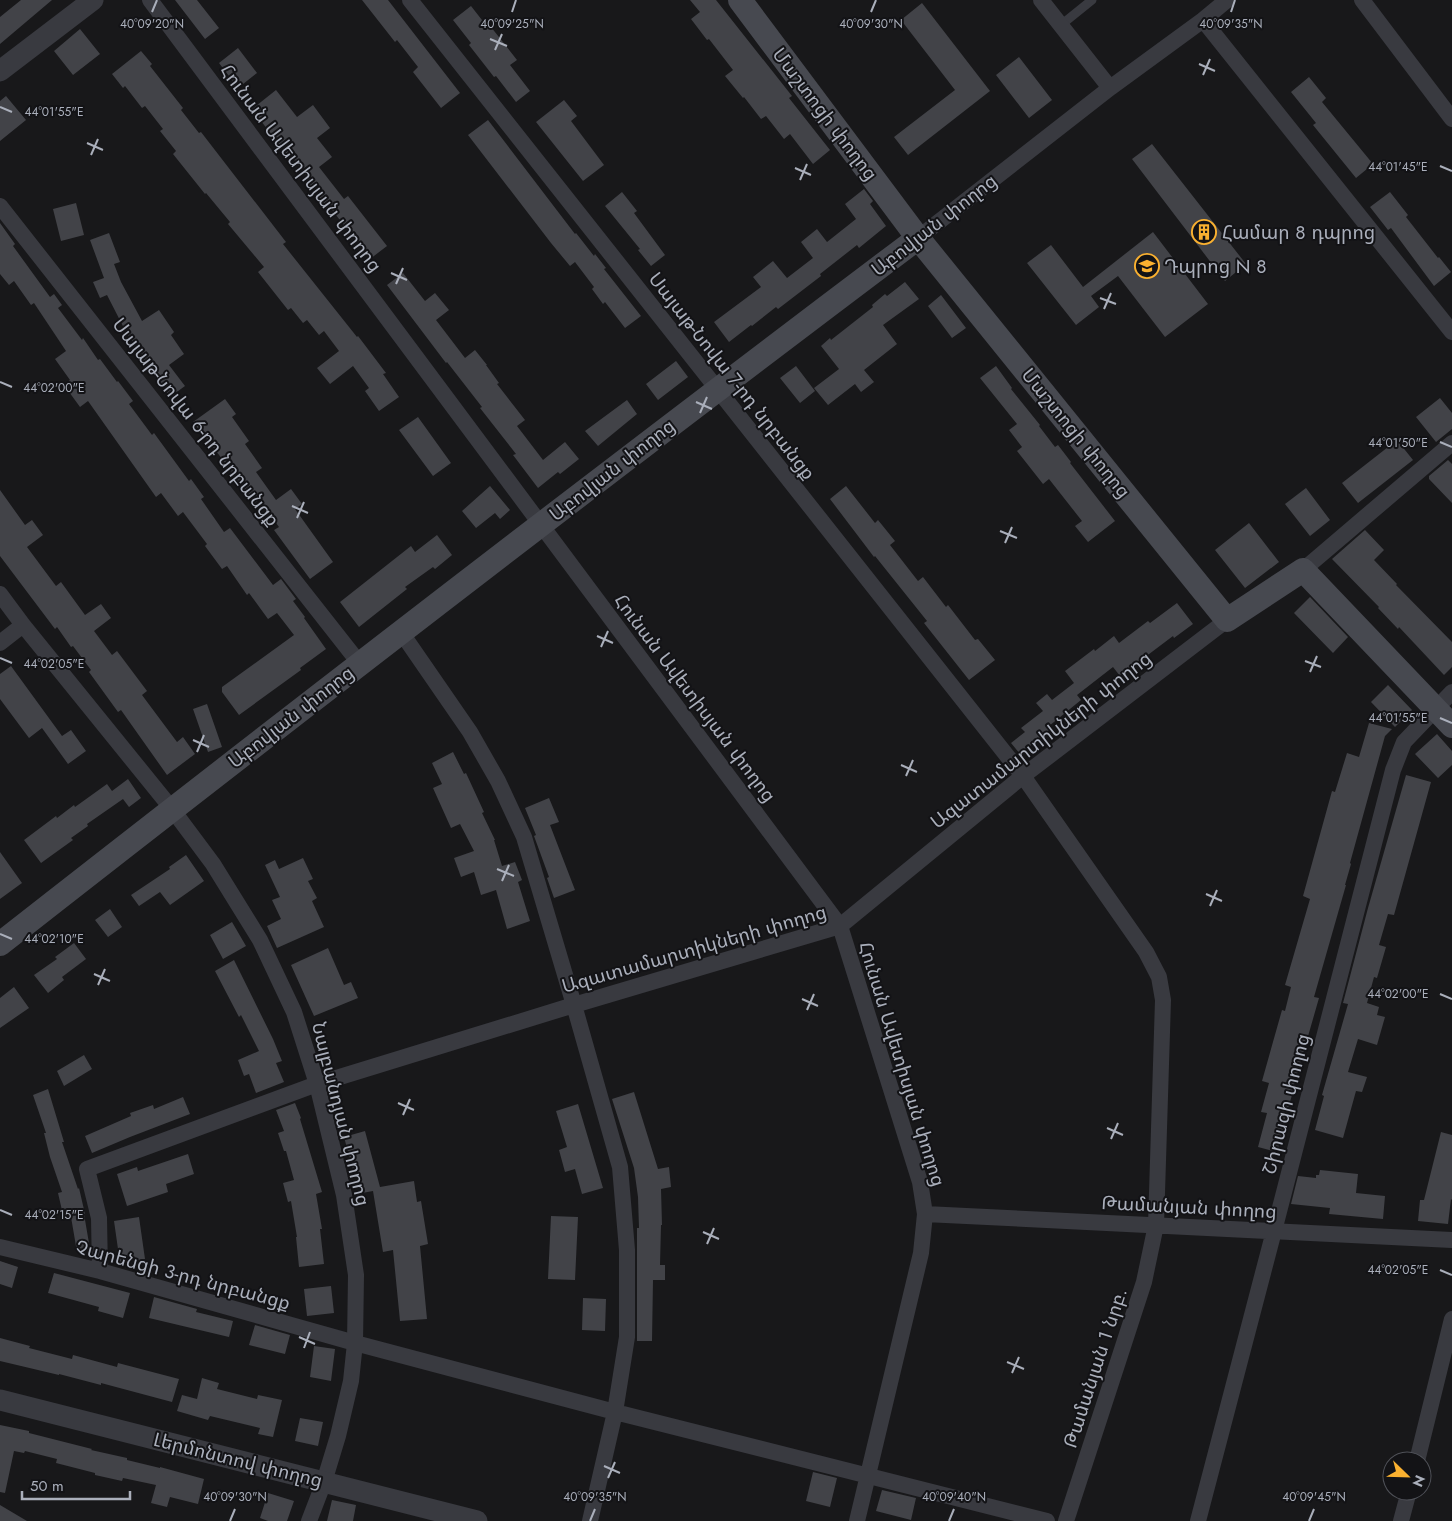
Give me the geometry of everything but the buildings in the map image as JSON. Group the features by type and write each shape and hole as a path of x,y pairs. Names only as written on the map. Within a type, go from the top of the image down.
{"main road":[{"name":"Մաշտոցի փողոց","path":"740,0 918,238 1227,620"},
{"name":"Աբովյան փողոց","path":"0,944 401,632 918,238"},
{"path":"1227,620 1303,570 1444,700 1452,726"}],"street":[{"path":"0,71 93,0"},
{"name":"Հունան Ավետիսյան փողոց","path":"150,0 840,926 920,1182 924,1214 921,1253 857,1521"},
{"name":"Սայաթ-Նովա 7-րդ նրբանցք","path":"410,0 1023,776 1146,952 1159,976 1162,1000 1156,1225"},
{"path":"1041,0 1110,88"},
{"name":"Աբովյան փողոց","path":"918,238 1110,88 1203,20 1227,0"},
{"path":"1362,0 1452,119"},
{"path":"1203,20 1452,332"},
{"name":"Սայաթ-Նովա 6-րդ նրբանցք","path":"0,206 360,664"},
{"path":"1303,570 1452,443"},
{"name":"Նալբանդյան փողոց","path":"0,594 23,626 172,809 213,864 260,940 294,1012 317,1084 344,1195 356,1275 355,1343 351,1381 338,1436 324,1482 309,1521"},
{"name":"Ազատամարտիկների փողոց","path":"100,1271 99,1218 87,1169 317,1084 840,926 1023,776 1227,620"},
{"path":"0,643 23,626"},
{"path":"401,632 470,732 498,781 524,837 620,1167 627,1250 627,1337 615,1412 590,1521"},
{"name":"Շիրազի փողոց","path":"1198,1521 1393,770 1404,742 1444,700"},
{"name":"Թամանյան փողոց","path":"924,1214 1452,1240"},
{"name":"Թամանյան 1 նրբ.","path":"1066,1521 1144,1282 1156,1225"},
{"name":"Չարենցի 3-րդ նրբանցք","path":"0,1247 100,1271 355,1343 615,1412 869,1476"},
{"path":"1419,1451 1452,1320"},
{"name":"Լերմոնտով փողոց","path":"0,1400 477,1521"},
{"path":"869,1476 1047,1521"},
{"path":"1402,1521 1407,1501"}],"lane":[{"path":"1061,25 1092,0"}],"place":[{"name":"Համար 8 դպրոց","path":"1204,232"},
{"name":"Դպրոց N 8","path":"1147,266"}]}
